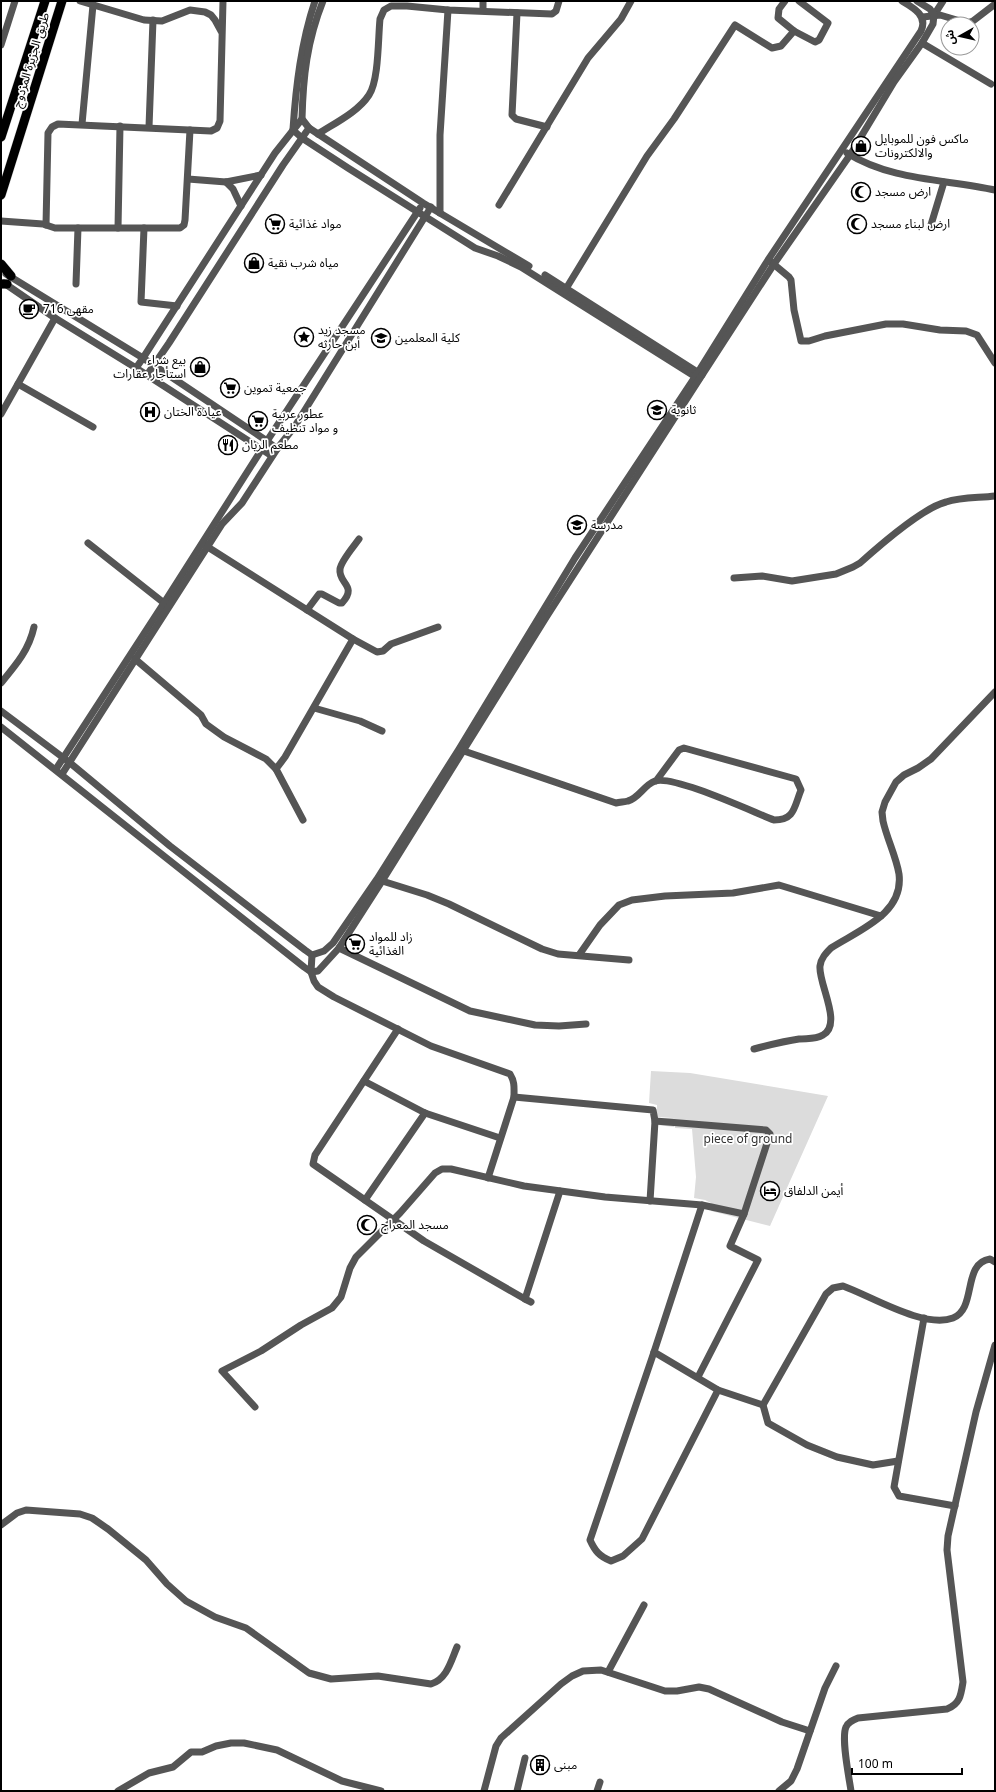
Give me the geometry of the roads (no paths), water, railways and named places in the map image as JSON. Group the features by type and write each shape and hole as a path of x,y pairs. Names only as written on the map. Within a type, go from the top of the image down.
{"main road":[{"name":"طريق الجزيرة المزدوج","path":"1,136 45,1"},
{"name":"طريق الجزيرة المزدوج","path":"1,195 62,1"},
{"path":"1,264 5,281"}],"street":[{"path":"1,45 15,1"},
{"path":"80,1 144,20 162,21 190,10 198,11 211,15 221,31"},
{"path":"46,225 48,133 52,127 58,124 82,124 211,131 217,128 220,121 221,31 223,1"},
{"path":"293,130 301,54 307,23 315,1"},
{"path":"136,368 275,153 302,120 306,60 313,26 322,1"},
{"path":"483,1 483,10"},
{"path":"318,134 358,106 369,95 375,84 380,19 384,10 391,6 407,3 448,10 483,10 552,14 556,11 559,1"},
{"path":"499,205 588,58 621,19 631,1"},
{"path":"785,1 779,9 778,18 794,31 815,42 828,25 828,21 799,1"},
{"path":"311,972 318,971 339,948 461,750 842,150 886,81 915,41 923,26 923,17 915,9 902,1"},
{"path":"917,1 930,9 934,15"},
{"path":"771,262 850,155 894,82 922,43 933,24 934,15 943,1"},
{"path":"923,17 934,15 944,16 959,22 967,23 973,21 995,4"},
{"path":"82,124 93,5"},
{"path":"440,213 440,135 448,10"},
{"path":"517,13 512,115 516,119 547,127"},
{"path":"149,127 153,20"},
{"path":"565,290 647,156 674,119 735,25 772,48 781,46 794,31"},
{"path":"922,43 991,84"},
{"path":"302,120 309,128 423,203 565,290 699,376"},
{"path":"118,228 120,126"},
{"path":"147,375 309,128"},
{"path":"1,221 46,225 52,228 176,229 184,225 190,130"},
{"path":"293,130 302,138 475,248 510,261 565,290"},
{"path":"842,150 872,166 886,170 944,182 994,188"},
{"path":"188,180 226,182 261,176"},
{"path":"226,182 233,189 241,206"},
{"path":"930,228 944,182"},
{"path":"59,771 69,762 135,659 267,441 423,203"},
{"path":"59,771 63,757 164,603 204,545 242,503 277,448 295,426 430,207"},
{"path":"76,284 78,228"},
{"path":"144,228 141,302 177,306"},
{"path":"771,262 791,280 794,310 801,341 809,341 825,336 886,324 903,324 940,330 966,331 977,335 995,363"},
{"path":"1,270 5,281 55,318 136,368 272,456"},
{"path":"5,281 143,358 277,448"},
{"path":"1,414 55,318"},
{"path":"18,384 93,427"},
{"path":"734,578 762,576 792,581 836,574 860,563 913,521 935,506 946,502 995,496"},
{"path":"307,610 319,594 340,603 347,598 348,587 341,575 340,566 359,539"},
{"path":"88,544 164,603"},
{"path":"204,545 353,639 378,652 383,651 391,644 438,626"},
{"path":"1,682 22,657 31,640 34,627"},
{"path":"276,769 285,757 353,639"},
{"path":"135,659 201,715 206,724 224,737 266,759 276,769 303,820"},
{"path":"754,1049 793,1040 815,1039 824,1035 830,1026 827,996 820,967 824,954 881,916 894,903 899,886 899,873 883,821 882,812 885,802 890,792 904,775 931,759 995,692"},
{"path":"314,708 360,721 382,731"},
{"path":"1,711 63,757 170,846 312,955"},
{"path":"1,727 59,771 311,972 318,987 334,997 431,1046 510,1074 514,1087 514,1096 488,1178"},
{"path":"461,750 616,803 628,801 656,781 679,750 684,748 796,779 800,785 800,790 790,816 784,820 774,820 680,784 656,781"},
{"path":"380,880 444,902 542,949 558,954 629,960"},
{"path":"312,955 324,951 333,943 380,880"},
{"path":"579,955 600,925 619,905 632,900 665,896 733,893 779,885 881,916"},
{"path":"339,948 470,1011 535,1025 559,1026 586,1024"},
{"path":"311,972 312,955"},
{"path":"398,1029 315,1155 313,1161 315,1167 424,1241 528,1300 560,1191"},
{"path":"364,1081 425,1113 500,1138"},
{"path":"514,1096 653,1110 655,1121 650,1201"},
{"path":"365,1200 425,1113"},
{"path":"655,1121 768,1131 770,1134 744,1214 730,1246 758,1260 698,1377"},
{"path":"255,1407 222,1371 261,1351 305,1322 332,1308 341,1297 352,1262 366,1246 394,1220 435,1173 442,1170 451,1169 524,1186 650,1201 702,1205 744,1214"},
{"path":"702,1205 590,1540 596,1552 601,1557 611,1561 623,1556 642,1539 718,1390"},
{"path":"898,1461 873,1465 837,1457 807,1445 768,1423 763,1406 826,1294 833,1288 843,1286 917,1317 937,1320 952,1319 959,1315 964,1307 974,1274 980,1263 990,1259 995,1262"},
{"path":"924,1318 894,1486 899,1496 955,1506"},
{"path":"851,1791 844,1737 846,1728 850,1721 858,1718 947,1709 955,1706 961,1697 963,1682 946,1550 976,1412 995,1346"},
{"path":"654,1352 718,1390 763,1406"},
{"path":"1,1525 16,1513 26,1510 80,1514 92,1518 146,1560 167,1584 186,1600 215,1617 246,1628 295,1665 320,1677 344,1679 378,1676 431,1684 438,1682 444,1675 457,1647"},
{"path":"608,1672 644,1605"},
{"path":"779,1791 792,1780 825,1688 836,1666"},
{"path":"484,1791 496,1746 501,1738 509,1729 572,1676 590,1670 608,1672 665,1691 677,1691 699,1687 710,1689 782,1722 810,1731"},
{"path":"118,1791 149,1773 173,1767 191,1752 202,1752 216,1746 231,1743 244,1743 277,1750 342,1781 381,1791"},
{"path":"517,1791 525,1758"},
{"path":"597,1791 600,1782"}],"place":[{"name":"ماكس فون للموبايل والالكترونات","path":"861,146"},
{"name":"ارض مسجد","path":"861,192"},
{"name":"مواد غذائية","path":"275,224"},
{"name":"ارض لبناء مسجد","path":"857,224"},
{"name":"مياه شرب نقية","path":"254,263"},
{"name":"مقهى 716","path":"29,309"},
{"name":"مسجد زيد أبن حارثه","path":"304,337"},
{"name":"كلية المعلمين","path":"381,338"},
{"name":"بيع شراء استأجار عقارات","path":"200,367"},
{"name":"جمعية تموين","path":"230,388"},
{"name":"ثانوية","path":"657,410"},
{"name":"عيادة الختان","path":"150,412"},
{"name":"عطور عربية و مواد تنظيف","path":"258,421"},
{"name":"مطعم الريان","path":"228,445"},
{"name":"مدرسة","path":"577,525"},
{"name":"زاد للمواد الغذائية","path":"355,944"},
{"name":"أيمن الدلفاق","path":"770,1191"},
{"name":"مسجد المعراج","path":"367,1225"},
{"name":"مبنى","path":"540,1765"}],"park label":[{"name":"piece of ground","path":"748,1139"}]}
